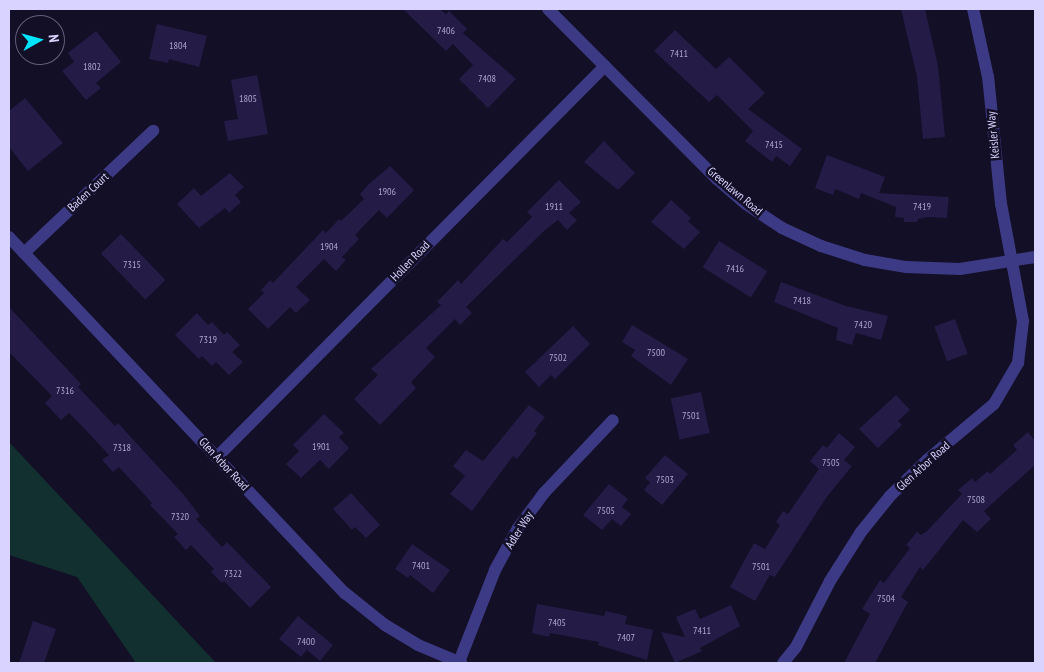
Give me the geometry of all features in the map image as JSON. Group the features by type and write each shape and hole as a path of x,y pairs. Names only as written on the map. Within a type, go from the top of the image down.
{"street":[{"name":"Greenlawn Road","path":"548,9 738,198 782,228 805,239 865,260 906,267 960,269 1035,257"},
{"name":"Keisler Way","path":"972,9 988,77 995,160 1012,262"},
{"name":"Hollen Road","path":"217,458 605,66"},
{"name":"Baden Court","path":"24,253 152,131"},
{"name":"Glen Arbor Road","path":"9,237 345,593 385,624 418,645 460,663"},
{"name":"Glen Arbor Road","path":"783,663 796,647 830,581 861,532 890,496 994,404 1007,386 1018,363 1023,337 1012,262"},
{"name":"Adler Way","path":"460,663 495,570 518,528 550,487 613,420"}],"green space":[{"path":"9,442 216,663 136,663 77,577 9,555"}],"building":[{"path":"403,9 440,9 446,14 449,11 467,29 463,33 516,79 488,108 459,79 473,65 453,44 446,51"},
{"path":"901,9 925,9 938,66 945,137 923,139 917,77"},
{"path":"157,24 207,36 199,67 169,59 168,63 149,59"},
{"path":"675,30 716,69 729,57 765,93 748,109 802,149 790,166 776,156 772,162 745,141 753,131 717,95 709,102 654,51"},
{"path":"96,31 121,62 96,83 101,88 86,100 62,71 74,62 68,53"},
{"path":"257,75 268,134 228,141 224,121 238,119 231,80"},
{"path":"25,98 63,143 28,171 9,147 9,111"},
{"path":"604,141 635,173 618,190 584,162"},
{"path":"827,155 885,177 879,193 949,197 947,218 928,217 918,219 917,222 904,222 904,218 895,217 896,207 861,193 859,199 835,189 833,195 815,188"},
{"path":"390,166 414,190 387,218 379,210 355,235 359,239 342,257 346,260 336,271 324,259 296,287 310,300 296,313 290,307 268,329 248,309 264,293 261,290 270,280 273,283 323,230 326,233 339,219 341,221 364,199 360,194"},
{"path":"230,173 244,187 235,195 241,202 229,213 225,208 199,228 177,204 194,188 201,196"},
{"path":"559,180 581,202 569,213 577,220 567,230 558,220 545,230 466,307 472,313 460,325 455,319 426,348 435,357 411,382 416,388 380,425 354,399 378,375 371,369 441,305 437,302 458,280 461,284 503,239 507,242 532,217 527,212"},
{"path":"671,200 691,218 688,221 700,232 684,249 651,222"},
{"path":"121,234 165,280 145,299 101,253"},
{"path":"719,241 767,271 751,297 703,267"},
{"path":"781,282 846,306 888,316 881,340 856,333 852,345 836,340 838,328 774,302"},
{"path":"9,307 81,384 78,387 115,426 118,423 184,495 200,516 196,519 222,547 227,542 271,587 250,608 224,581 222,583 211,572 214,569 191,545 186,550 174,537 178,534 150,505 152,503 119,467 113,472 102,460 109,455 69,413 61,420 45,403 52,396 9,352"},
{"path":"197,313 208,325 212,322 224,335 227,332 240,345 232,352 243,362 229,375 216,362 212,366 202,356 199,359 175,335"},
{"path":"955,319 968,354 947,361 934,327"},
{"path":"632,325 688,359 671,385 631,356 635,350 622,342"},
{"path":"573,326 590,344 555,379 551,375 539,387 525,372"},
{"path":"701,392 710,433 679,440 671,398"},
{"path":"896,395 910,410 898,421 902,425 878,448 859,429"},
{"path":"529,405 545,417 534,431 537,433 517,459 513,456 472,511 450,494 465,476 453,466 466,450 483,461"},
{"path":"324,414 344,433 339,437 349,448 329,469 320,460 301,478 286,464 299,451 293,445"},
{"path":"1028,432 1035,441 1035,465 984,511 991,519 977,532 963,520 923,570 920,567 901,597 908,602 875,663 844,663 870,614 862,609 880,580 884,583 910,548 906,545 917,532 921,535 927,531 962,494 958,490 972,478 975,482 988,471 990,474 1017,450 1013,445"},
{"path":"839,433 855,447 844,460 852,466 826,498 775,577 770,575 755,601 730,587 754,543 765,549 780,525 776,522 783,511 788,514 819,469 810,461 823,445 827,448"},
{"path":"665,455 688,474 662,505 644,490 650,482 645,478"},
{"path":"609,484 628,499 622,507 631,514 621,526 612,519 602,530 583,515"},
{"path":"351,493 380,525 366,538 355,527 352,530 333,509"},
{"path":"412,544 450,570 433,593 410,575 408,578 395,569"},
{"path":"537,604 604,616 606,611 627,616 625,624 653,630 647,660 598,645 599,642 550,633 549,637 532,633"},
{"path":"731,605 740,626 700,648 702,651 675,663 661,632 685,637 676,617 695,609 700,619"},
{"path":"298,616 333,645 320,661 307,650 301,657 279,639"},
{"path":"33,621 56,629 44,663 19,663"}]}
